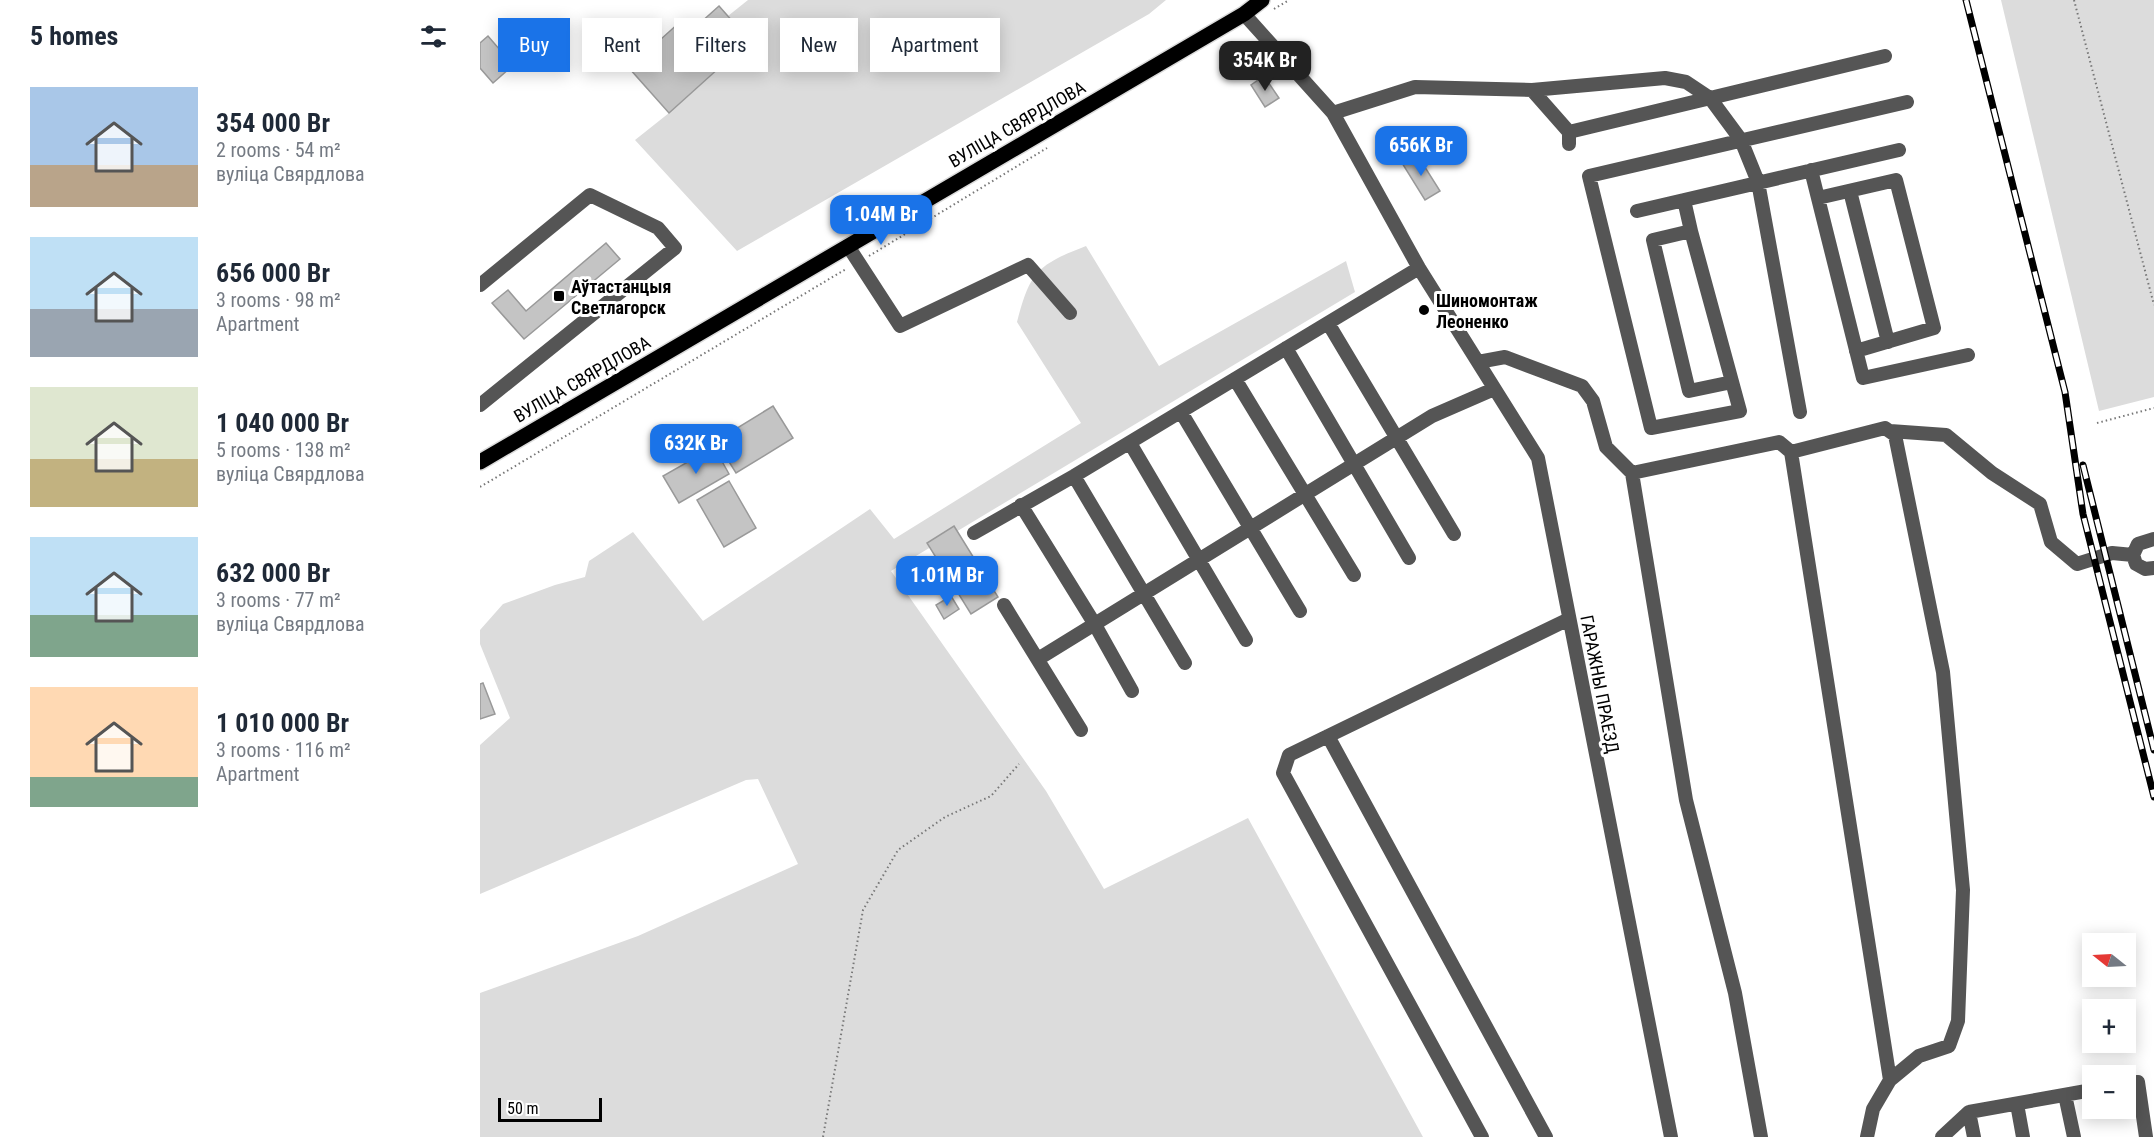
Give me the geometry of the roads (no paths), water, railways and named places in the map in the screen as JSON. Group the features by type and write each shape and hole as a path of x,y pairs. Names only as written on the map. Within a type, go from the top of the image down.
{"main road":[{"name":"ВУЛІЦА СВЯРДЛОВА","path":"480,462 848,246 1248,19 1262,0"}],"street":[{"name":"ГАРАЖНЫ ПРАЕЗД","path":"1248,19 1333,113 1419,268 1538,458 1671,1137"},
{"path":"1532,90 1569,138 1710,98 1886,56"},
{"path":"1333,113 1415,87 1532,90 1665,78 1686,82 1710,98 1741,141 1758,182 1800,412"},
{"path":"1684,200 1740,411 1651,428 1589,176 1907,102"},
{"path":"1637,211 1899,150"},
{"path":"1811,170 1863,378 1968,355"},
{"path":"1818,198 1896,180 1934,328 1856,351"},
{"path":"1850,191 1888,342"},
{"path":"480,285 590,195 658,228 675,248 480,405"},
{"path":"1691,231 1653,240 1689,391 1732,382"},
{"path":"848,246 900,326 1028,265 1070,313"},
{"path":"974,533 1074,476 1419,268"},
{"path":"1328,323 1454,534"},
{"path":"1286,348 1409,558"},
{"path":"1478,362 1505,357 1582,386 1593,401 1606,447 1632,473 1686,800 1735,993 1761,1137"},
{"path":"1235,379 1354,575"},
{"path":"1038,659 1143,592 1432,416 1494,389"},
{"path":"1181,412 1300,612"},
{"path":"1791,452 1885,428 1895,435 1943,672 1963,890 1958,1022 1949,1046 1919,1056 1890,1080 1873,1109 1867,1137"},
{"path":"1890,431 1946,435 1992,473 2040,504 2051,542 2077,564 2112,552 2133,555"},
{"path":"1130,442 1246,640"},
{"path":"1632,473 1779,442 1791,452 1890,1080"},
{"path":"1074,476 1185,663"},
{"path":"1021,505 1094,623 1132,691"},
{"path":"2154,539 2138,544 2133,555 2136,564 2145,569 2154,568"},
{"path":"1004,605 1081,730"},
{"path":"1482,1137 1282,773 1289,755 1569,619"},
{"path":"1328,736 1546,1137"},
{"path":"2136,1082 2138,1082 2146,1137"},
{"path":"1942,1137 1969,1112 2082,1092"},
{"path":"2066,1095 2074,1137"},
{"path":"2017,1104 2023,1137"},
{"path":"1969,1112 1974,1137"}],"railway":[{"path":"1966,0 2065,392 2083,514 2154,797"},
{"path":"2083,465 2154,750"}],"place":[{"name":"Аўтастанцыя Светлагорск","path":"559,296"},
{"name":"Шиномонтаж Леоненко","path":"1424,310"}]}
